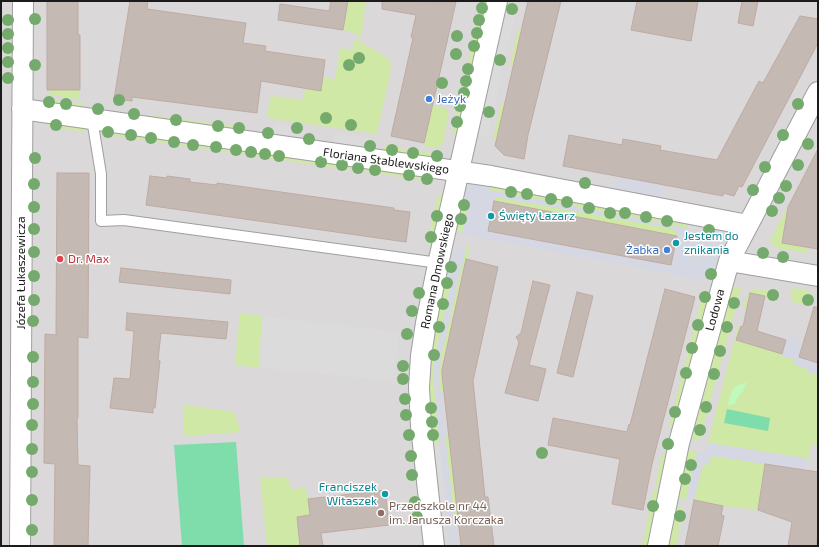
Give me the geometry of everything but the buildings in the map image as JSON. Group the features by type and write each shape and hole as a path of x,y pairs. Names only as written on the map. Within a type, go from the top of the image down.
{"street":[{"name":"Józefa Łukaszewicza","path":"20,546 23,1"},
{"name":"Romana Dmowskiego","path":"434,546 421,426 419,387 420,356 497,1"},
{"name":"Lodowa","path":"658,546 679,443 729,261 818,92"},
{"name":"Floriana Stablewskiego","path":"22,109 491,176 748,225"},
{"path":"729,261 818,276"}],"lane":[{"path":"92,119 101,174 101,221 124,220 439,263"}],"shaded area":[{"path":"1,1 818,1 818,546 1,546"},
{"path":"504,12 516,15 506,58 495,55"},
{"path":"493,61 504,64 488,138 477,135"},
{"path":"275,124 305,129 303,140 273,136"},
{"path":"334,133 369,138 367,149 332,144"},
{"path":"616,176 664,185 661,200 613,191"},
{"path":"475,182 489,185 489,190 688,228 690,236 707,240 710,238 708,226 713,227 719,232 722,242 713,276 708,279 698,279 462,234 468,204 467,201 462,200 469,185","holes":["495,197 675,229 677,236 671,265 489,231","691,245 710,249 707,259 689,256"]},
{"path":"686,222 708,226 710,238 707,240 690,236"},
{"path":"460,244 467,244 450,317 454,318 453,322 449,322 441,357 439,378 440,391 444,391 445,397 441,398 445,431 448,431 449,436 445,436 458,546 450,546 433,373 451,283 444,282 451,250 458,251"},
{"path":"262,316 399,332 394,381 259,368"},
{"path":"790,336 799,338 797,346 802,347 799,357 818,363 818,375 807,372 808,368 794,365 795,360 781,356 786,340 788,341"},
{"path":"432,439 439,446 446,506 440,515"},
{"path":"708,443 806,458 804,470 711,456 709,465 703,464 694,500 686,500 697,452 705,455"}],"green space":[{"path":"348,1 366,1 361,37 350,31 343,30"},
{"path":"482,1 488,1 457,134 452,133"},
{"path":"518,30 521,30 514,66 510,65"},
{"path":"355,38 390,60 391,70 377,134 267,118 270,98 275,96 303,100 305,88 323,77 335,79 340,48 353,50"},
{"path":"47,90 80,90 79,99 51,95"},
{"path":"47,99 83,104 83,109 46,104"},
{"path":"501,104 505,105 497,139 493,139"},
{"path":"432,105 445,108 449,113 443,143 437,148 424,146"},
{"path":"150,115 241,127 241,131 150,119"},
{"path":"46,121 83,128 86,132 50,127"},
{"path":"105,130 427,176 432,178 429,181 102,134"},
{"path":"384,146 439,154 438,157 433,158 383,152"},
{"path":"489,185 686,222 688,228 488,190"},
{"path":"442,193 442,200 433,242 427,244 437,198"},
{"path":"495,197 676,229 677,236 495,202"},
{"path":"462,200 467,201 468,204 462,234 456,229"},
{"path":"788,206 782,242 808,247 807,253 776,248 771,243 770,240"},
{"path":"467,244 470,245 454,318 450,317"},
{"path":"444,282 451,283 433,373 439,446 432,439 429,399 434,330"},
{"path":"733,286 741,289 699,441 692,439"},
{"path":"792,288 809,291 811,298 809,306 793,302 791,299"},
{"path":"754,289 780,293 774,298 750,293 747,309 743,308 748,293"},
{"path":"704,290 709,293 674,428 669,426"},
{"path":"240,313 262,316 259,368 235,365"},
{"path":"449,322 453,322 442,370 444,391 440,392 439,378 441,357"},
{"path":"738,326 741,326 736,340 782,354 782,356 796,360 794,365 808,369 807,372 818,375 818,445 811,444 809,459 708,443"},
{"path":"746,382 743,391 737,398 735,404 727,406 732,391 735,387"},
{"path":"184,405 234,412 241,432 184,436"},
{"path":"727,409 770,418 768,431 724,423"},
{"path":"445,436 449,436 458,518 454,518"},
{"path":"236,442 244,546 182,546 174,445"},
{"path":"688,450 697,452 686,500 677,498"},
{"path":"662,454 667,455 660,487 655,486"},
{"path":"711,455 765,464 758,510 723,506 694,500 703,464"},
{"path":"260,477 288,477 291,490 305,487 310,515 300,546 267,546"},
{"path":"654,489 659,490 648,546 642,546"},
{"path":"676,507 683,508 676,546 668,546"}],"place":[{"name":"Jeżyk","path":"429,99"},
{"name":"Święty Łazarz","path":"491,216"},
{"name":"Jestem do znikania","path":"676,243"},
{"name":"Żabka","path":"667,250"},
{"name":"Dr. Max","path":"60,259"},
{"name":"Franciszek Witaszek","path":"385,494"},
{"name":"Przedszkole nr 44 im. Janusza Korczaka","path":"381,513"}]}
